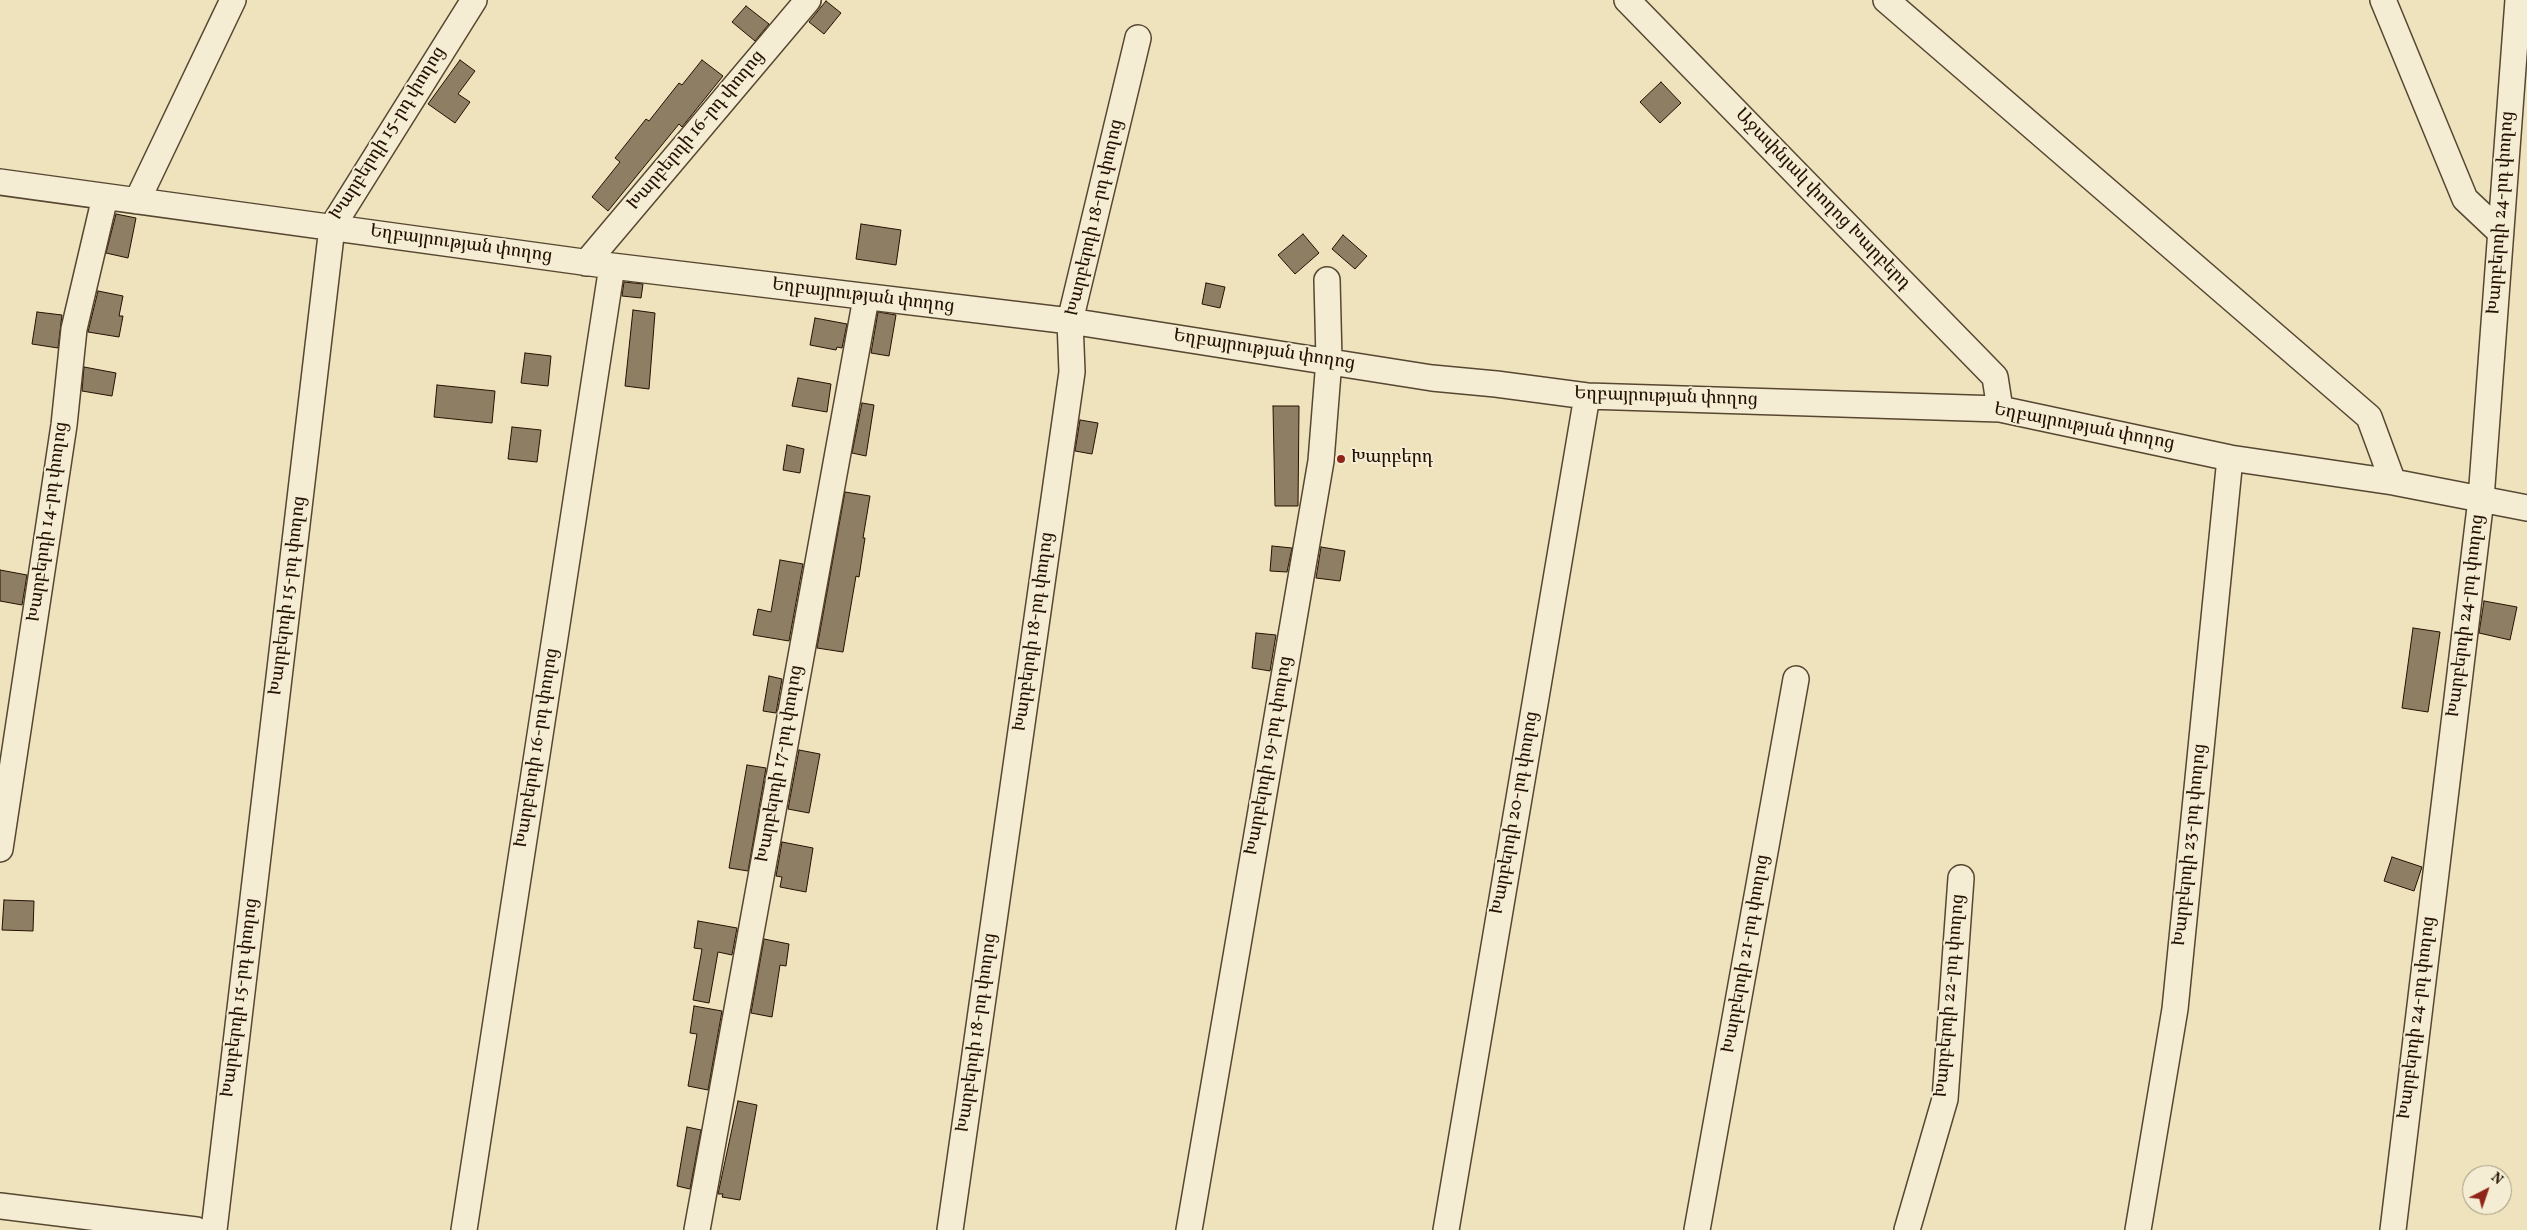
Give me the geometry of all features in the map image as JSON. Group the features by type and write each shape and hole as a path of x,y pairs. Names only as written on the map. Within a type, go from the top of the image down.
{"street":[{"path":"137,201 234,0"},
{"name":"Խարբերդի 15-րդ փողոց","path":"214,1230 332,227 474,0"},
{"name":"Խարբերդի 16-րդ փողոց","path":"586,263 808,0"},
{"name":"Աջափնյակ փողոց Խարբերդ","path":"1627,0 1995,378 2000,409"},
{"path":"1886,0 2370,417 2393,482"},
{"path":"2383,0 2465,199 2500,232"},
{"name":"Խարբերդի 24-րդ փողոց","path":"2393,1230 2481,499 2518,0"},
{"name":"Խարբերդի 18-րդ փողոց","path":"950,1230 1072,372 1070,320 1138,38"},
{"name":"Եղբայրության փողոց","path":"0,182 586,263 866,298 1070,320 1432,378 1587,396 2000,409 2230,458 2393,482 2527,508"},
{"name":"Խարբերդի 14-րդ փողոց","path":"0,849 64,425 74,329 105,197"},
{"name":"Խարբերդի 16-րդ փողոց","path":"464,1230 612,266"},
{"name":"Խարբերդի 19-րդ փողոց","path":"1189,1230 1321,461 1329,360 1327,280"},
{"name":"Խարբերդի 17-րդ փողոց","path":"697,1230 866,298"},
{"name":"Խարբերդի 20-րդ փողոց","path":"1446,1230 1587,396"},
{"name":"Խարբերդի 23-րդ փողոց","path":"2138,1230 2174,1009 2230,458"},
{"name":"Խարբերդի 21-րդ փողոց","path":"1697,1230 1796,679"},
{"name":"Խարբերդի 22-րդ փողոց","path":"1907,1230 1945,1100 1961,878"},
{"path":"0,1206 196,1230"}],"building":[{"path":"826,1 841,13 824,34 809,22"},
{"path":"746,6 769,24 755,41 732,22"},
{"path":"460,60 475,71 458,94 470,102 455,123 428,104"},
{"path":"702,60 723,76 682,127 679,124 608,211 592,197 620,162 615,158 646,119 649,121 679,83 682,85"},
{"path":"1661,82 1681,103 1660,123 1640,102"},
{"path":"116,214 136,218 128,258 106,253"},
{"path":"861,224 901,230 896,265 856,259"},
{"path":"1303,234 1319,253 1295,274 1278,255"},
{"path":"1343,235 1367,256 1355,269 1332,249"},
{"path":"624,282 643,284 641,298 622,296"},
{"path":"1206,283 1225,287 1220,308 1202,304"},
{"path":"98,291 123,296 119,316 123,316 119,337 88,332"},
{"path":"633,310 655,313 649,389 625,386"},
{"path":"37,312 62,315 58,348 32,344"},
{"path":"878,312 896,315 889,356 871,353"},
{"path":"815,318 847,324 842,348 837,347 836,350 810,345"},
{"path":"525,353 551,356 548,386 521,383"},
{"path":"84,367 116,373 112,396 82,391"},
{"path":"798,378 831,384 827,412 792,406"},
{"path":"437,385 495,391 492,423 434,417"},
{"path":"862,403 874,405 866,456 852,453"},
{"path":"1273,406 1299,406 1298,506 1275,506"},
{"path":"1080,420 1098,423 1092,454 1075,451"},
{"path":"512,427 541,430 537,462 508,459"},
{"path":"787,445 804,449 800,473 783,470"},
{"path":"845,492 870,496 859,577 856,576 843,652 817,648"},
{"path":"1272,546 1292,548 1287,572 1270,571"},
{"path":"1321,547 1345,551 1340,581 1316,578"},
{"path":"780,560 803,564 789,641 753,635 758,609 771,612"},
{"path":"0,570 27,575 22,605 0,601"},
{"path":"2484,601 2517,607 2510,640 2479,633"},
{"path":"2413,628 2440,632 2428,712 2402,708"},
{"path":"1256,633 1276,635 1270,671 1252,668"},
{"path":"769,676 782,679 776,713 763,711"},
{"path":"799,750 820,754 809,813 788,809"},
{"path":"747,765 766,768 748,871 729,868"},
{"path":"782,842 813,848 806,892 780,887 782,877 776,876"},
{"path":"2392,857 2422,867 2414,891 2384,881"},
{"path":"4,900 34,901 33,931 2,930"},
{"path":"698,921 737,928 732,955 718,952 709,1003 693,1000 702,949 694,948"},
{"path":"764,939 789,944 786,966 780,965 772,1017 751,1013"},
{"path":"694,1006 722,1011 708,1090 688,1086 697,1034 690,1033"},
{"path":"738,1101 757,1105 740,1200 722,1197 723,1194 718,1194"},
{"path":"687,1127 701,1130 690,1189 677,1186"}],"place":[{"name":"Խարբերդ","path":"1341,459"}]}
